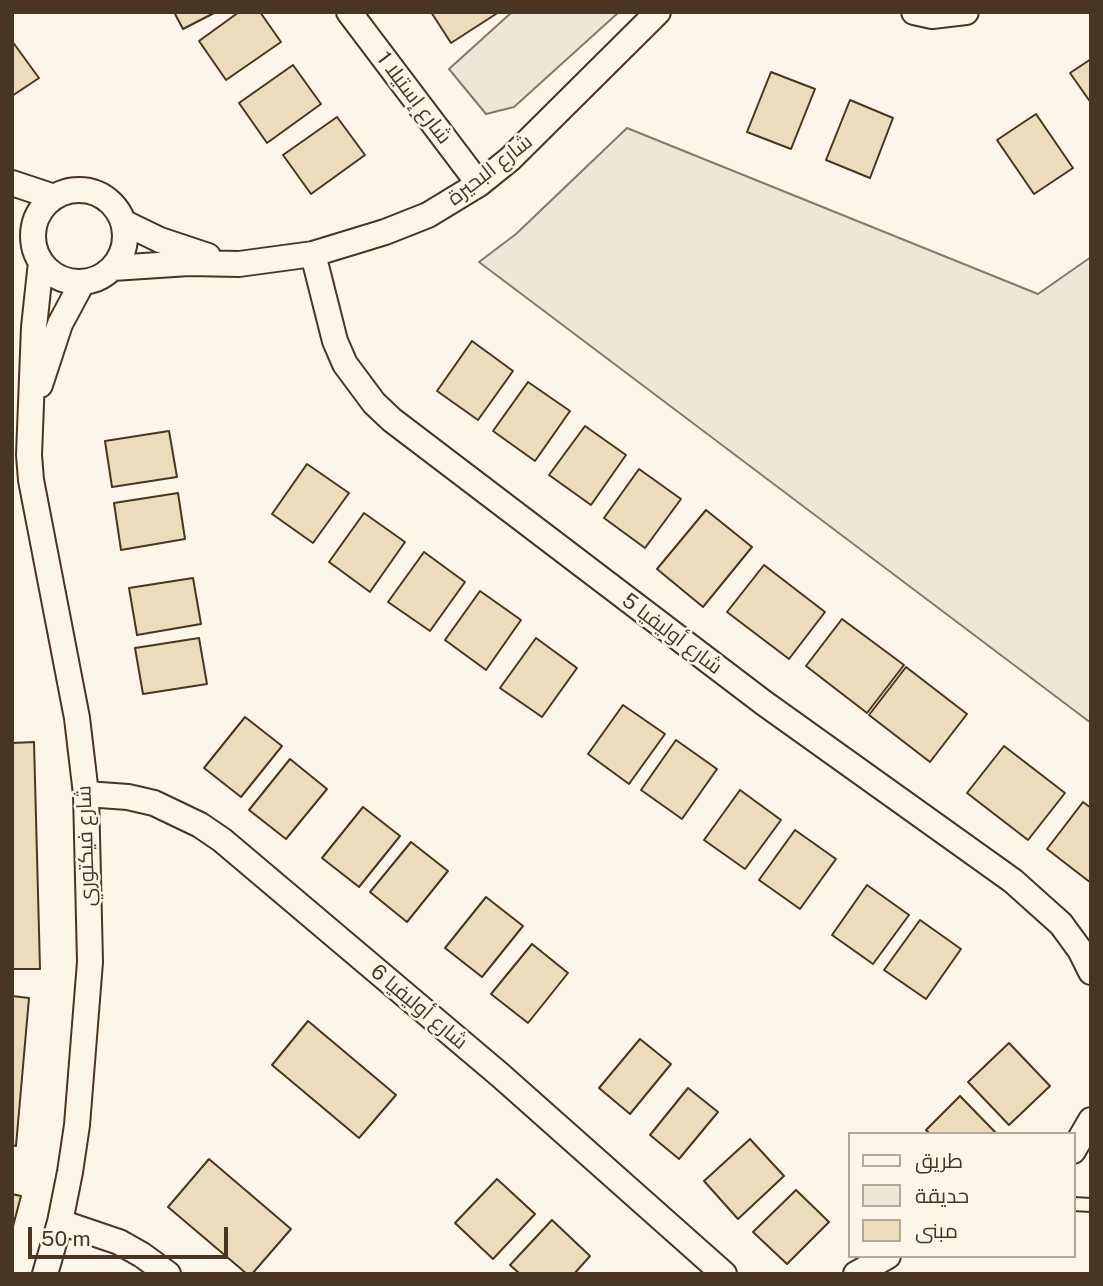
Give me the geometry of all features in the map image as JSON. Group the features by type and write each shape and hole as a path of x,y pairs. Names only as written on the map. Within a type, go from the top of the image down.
{"street":[{"name":"شارع إستيلا 1","path":"349,12 479,184"},
{"name":"شارع البحيرة","path":"113,268 189,263 239,264 313,254 385,232 428,215 479,184 510,159 658,12"},
{"path":"914,12 932,16 966,12"},
{"path":"12,183 54,197"},
{"path":"70,191 86,191 102,196 115,207 123,222 125,238 122,254 113,268 93,280 82,283 52,274 41,262 34,248 33,232 40,212 54,197 70,191"},
{"path":"12,217 33,232"},
{"name":"شارع البحيرة","path":"123,222 160,240 239,264"},
{"name":"شارع أوليفيا 5","path":"313,254 335,341 345,364 374,403 743,688 1013,881 1061,924 1080,950 1091,972"},
{"name":"شارع فيكتوري","path":"41,262 29,419 31,480 77,718 86,794 90,962 77,1125 60,1222 45,1274"},
{"name":"شارع فيكتوري","path":"29,419 60,324 82,283"},
{"name":"شارع أوليفيا 6","path":"86,794 128,797 154,803 200,825 222,840 500,1075 724,1274"},
{"path":"1075,1148 1091,1120"},
{"path":"60,1222 119,1242 168,1274"},
{"path":"856,1274 884,1258"}],"green space":[{"path":"512,12 619,12 514,107 486,114 449,69"},
{"path":"627,128 1038,294 1091,257 1091,723 479,262 516,234"}],"building":[{"path":"174,12 216,12 183,29"},
{"path":"239,12 260,12 281,42 226,80 199,41"},
{"path":"431,12 499,12 451,43"},
{"path":"12,41 39,78 12,96"},
{"path":"1091,59 1091,103 1070,73"},
{"path":"293,65 321,104 267,143 239,103"},
{"path":"771,72 815,89 791,149 747,132"},
{"path":"850,100 893,118 870,178 826,160"},
{"path":"1036,114 1073,168 1034,194 997,140"},
{"path":"337,117 365,155 311,194 283,155"},
{"path":"472,341 513,371 478,420 437,391"},
{"path":"528,382 570,411 535,461 493,431"},
{"path":"585,426 626,455 591,505 549,475"},
{"path":"169,431 177,477 112,487 105,441"},
{"path":"307,464 349,493 313,543 272,514"},
{"path":"639,469 681,499 645,548 604,518"},
{"path":"178,493 185,539 121,550 114,503"},
{"path":"706,510 752,547 703,607 657,569"},
{"path":"364,513 405,542 370,592 329,562"},
{"path":"424,552 465,582 430,631 388,602"},
{"path":"764,565 825,612 789,659 727,612"},
{"path":"193,578 201,624 137,635 129,588"},
{"path":"480,591 521,620 486,670 445,640"},
{"path":"842,619 904,665 867,713 806,666"},
{"path":"199,638 207,684 143,694 135,648"},
{"path":"536,638 577,668 542,717 500,688"},
{"path":"906,667 967,714 930,762 869,715"},
{"path":"623,705 665,734 629,784 588,754"},
{"path":"245,717 282,746 241,797 204,768"},
{"path":"676,740 717,769 682,819 641,790"},
{"path":"34,742 40,969 12,969 12,743"},
{"path":"1004,746 1065,793 1028,840 967,793"},
{"path":"290,759 327,789 286,839 249,810"},
{"path":"740,790 781,820 745,869 704,840"},
{"path":"1083,802 1091,808 1091,883 1047,849"},
{"path":"363,807 400,836 359,887 322,858"},
{"path":"795,830 836,859 800,909 759,880"},
{"path":"411,842 448,871 407,922 370,892"},
{"path":"867,885 909,915 873,964 832,935"},
{"path":"486,897 523,926 482,977 445,948"},
{"path":"920,920 961,949 926,999 884,970"},
{"path":"532,944 568,973 528,1023 491,994"},
{"path":"12,996 29,998 16,1146 12,1145"},
{"path":"308,1021 396,1095 359,1138 272,1065"},
{"path":"640,1039 671,1064 630,1114 599,1088"},
{"path":"1009,1043 1050,1086 1009,1125 968,1082"},
{"path":"688,1088 718,1112 679,1159 650,1135"},
{"path":"960,1096 995,1132 928,1132 926,1130"},
{"path":"750,1139 784,1176 738,1219 704,1181"},
{"path":"209,1159 291,1229 252,1274 247,1274 168,1207"},
{"path":"497,1179 535,1214 493,1259 455,1223"},
{"path":"796,1190 829,1222 787,1264 753,1232"},
{"path":"12,1194 21,1196 12,1230"},
{"path":"552,1220 590,1256 574,1274 520,1274 510,1265"}]}
